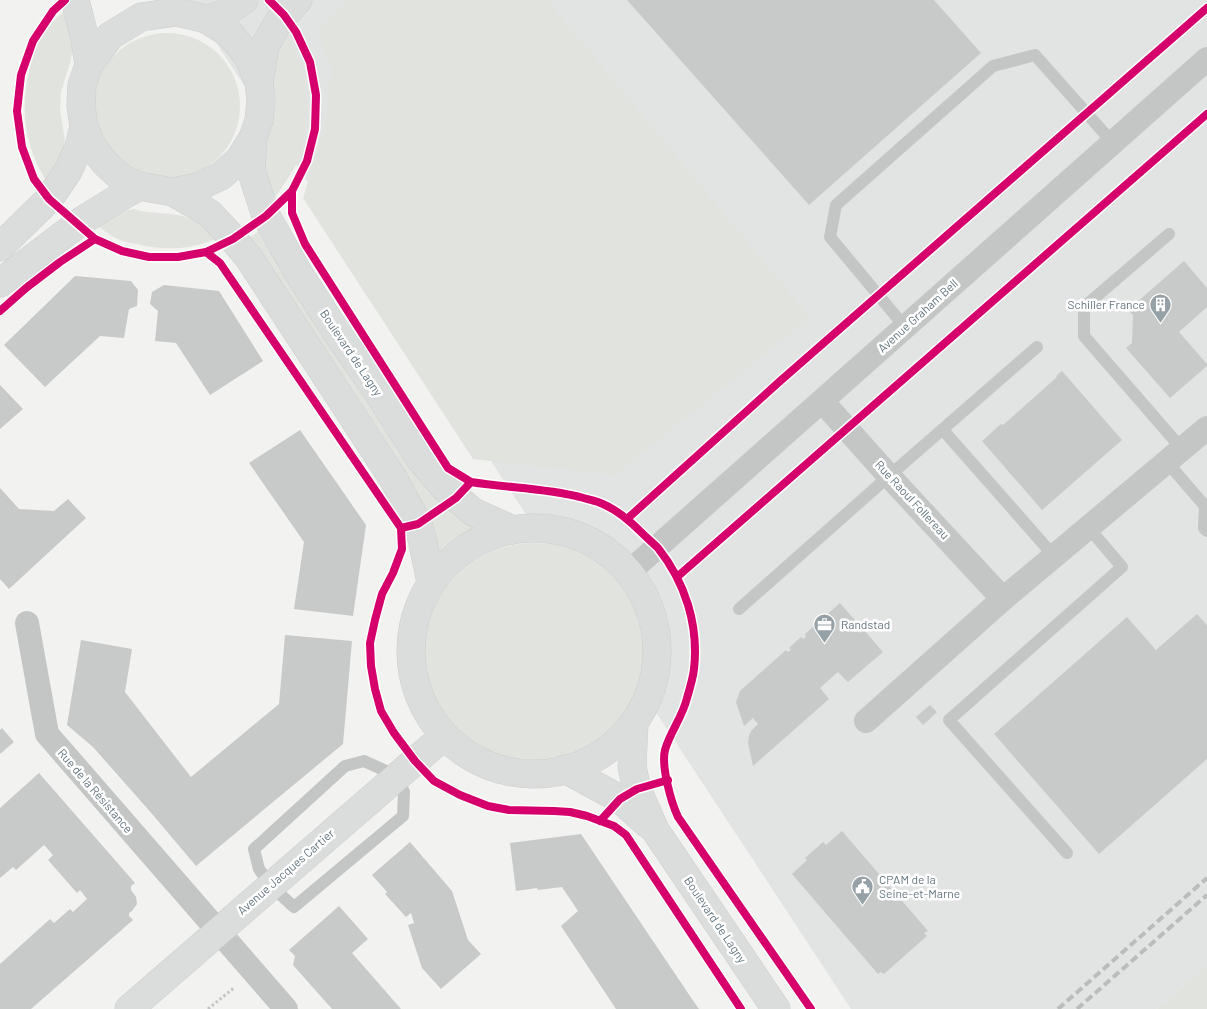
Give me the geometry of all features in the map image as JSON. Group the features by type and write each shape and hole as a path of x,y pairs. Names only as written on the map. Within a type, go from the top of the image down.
{"main road":[{"path":"75,0 85,39 89,65"},
{"path":"133,0 146,7 206,19 230,34 248,56 258,82 261,101 259,120 253,138 240,159 221,176 198,187 173,192"},
{"path":"206,19 220,16 244,0"},
{"path":"258,82 265,46 279,21 298,0"},
{"path":"176,12 141,17 110,36 89,65 82,85 81,106 84,127 92,146 105,163 120,177 139,186 173,192 209,213 249,258 394,480 418,524 431,582"},
{"path":"0,247 53,194 68,171 79,147 84,127"},
{"name":"Boulevard de Lagny","path":"253,138 251,170 266,216 299,274 339,336 421,460 444,487 473,512 511,529"},
{"path":"0,283 83,220 139,186"},
{"path":"544,528 576,535 605,550 629,572 645,598 655,626 657,656 652,686 634,723 620,740 592,760 565,769 530,775 498,770 470,757 444,736 425,710 413,679 410,645 416,612 431,582 453,558 480,540 511,529 544,528"},
{"name":"Boulevard de Lagny","path":"634,723 632,767 637,789 655,830 776,1009"},
{"name":"Avenue Jacques Cartier","path":"129,1009 444,736"},
{"name":"Boulevard de Lagny","path":"565,769 620,799 655,830"}],"street":[{"name":"Avenue Graham Bell","path":"629,572 1207,59"},
{"name":"Rue Raoul Follereau","path":"822,401 1003,599"},
{"path":"866,722 1003,599 1207,428"},
{"name":"Rue de la Résistance","path":"27,623 47,734 286,1009"}],"lane":[{"path":"905,327 830,237 836,205 993,66 1035,55 1113,143"},
{"path":"1169,234 1084,307 1084,336 1174,455 1206,505 1204,528 1207,531"},
{"path":"740,609 889,476 1037,348"},
{"path":"942,430 1054,556"},
{"path":"1066,853 949,720 1122,567 1088,527"},
{"path":"271,886 259,869 254,849 345,766 364,761 397,776"}],"path":[{"path":"208,1009 213,1005"}],"shaded area":[{"path":"188,0 1207,0 1207,965 1157,1009 851,1009"},
{"path":"347,0 547,0 810,317 615,475 473,459 303,198 325,128 331,69 317,30"},
{"path":"68,8 73,48 61,92 60,110 65,140 62,157 49,185 34,157 26,129 25,99 31,63 38,43 48,26"},
{"path":"284,31 302,67 307,94 307,120 299,159 274,199 264,166 263,154 274,108 270,76"},
{"path":"167,33 195,38 219,54 235,78 240,106 235,134 219,158 195,174 167,179 139,174 115,158 99,134 94,106 99,78 115,54 139,38"},
{"path":"134,209 183,216 201,224 217,238 188,247 157,248 123,241 99,227 123,211"},
{"path":"258,232 283,273 411,455 483,523 444,546 436,556 248,238"},
{"path":"523,543 545,543 576,551 595,561 611,575 625,591 635,610 643,641 639,684 635,694 625,713 611,729 595,743 566,757 545,761 523,761 502,757 473,743 443,713 429,684 425,663 425,641 429,620 443,591 473,561 502,547"},
{"path":"1207,965 1207,1009 1157,1009"}],"building":[{"path":"627,0 934,0 981,53 809,205"},
{"name":"Schiller France","path":"1184,261 1207,288 1207,307 1179,332 1207,366 1170,398 1126,348 1132,343 1133,315 1128,310"},
{"path":"75,276 131,281 138,290 137,306 129,309 124,338 100,336 45,387 4,345"},
{"path":"164,285 219,291 263,361 210,395 176,343 155,341 158,311 150,304 152,292"},
{"path":"1062,371 1122,440 1042,510 982,441 1001,424 1003,425"},
{"path":"0,385 23,409 0,429"},
{"path":"300,430 366,525 353,616 294,609 304,542 249,463"},
{"path":"0,488 19,509 54,511 68,499 86,518 9,589 0,579"},
{"path":"840,603 859,625 856,628 860,633 864,630 883,652 848,682 838,672 820,688 829,699 753,766 748,743 751,731 758,724 753,718 744,726 736,702 740,691 786,650 788,652 791,650 789,648 801,637 803,639 806,637 805,634"},
{"path":"1197,614 1207,625 1207,759 1099,854 994,734 1127,617 1156,650"},
{"path":"285,635 352,641 343,744 196,866 93,747 67,725 81,640 132,649 125,692 191,777 279,704"},
{"path":"930,705 937,712 923,725 916,717"},
{"path":"2,728 14,742 0,754 0,730"},
{"path":"39,773 135,883 131,886 131,890 136,897 137,904 129,913 133,920 31,1009 0,1009 0,964 50,919 54,923 70,909 73,912 87,899 80,890 77,893 48,860 53,855 44,845 16,870 13,867 0,878 0,808"},
{"name":"CPAM de la Seine-et-Marne","path":"842,831 928,931 924,933 927,936 884,974 881,972 878,974 792,874 807,860 805,858 823,842 826,845"},
{"path":"581,834 699,1009 616,1009 561,926 578,911 562,887 516,891 510,843"},
{"path":"410,842 452,891 468,940 481,954 441,989 422,968 408,925 414,923 411,913 406,917 385,894 387,892 372,875"},
{"path":"339,906 368,939 352,953 401,1009 332,1009 293,965 295,956 289,950"}],"railway":[{"path":"1058,1009 1207,878"},
{"path":"1077,1009 1207,895"}],"cycle path":[{"path":"65,0 53,11 33,41 21,75 17,111 22,147 34,179 49,199 95,239 122,251 149,257 178,257 206,252 233,239 266,216 292,191 307,161 315,129 316,95 310,62 296,32 284,15 269,0"},
{"path":"627,519 779,382 1207,8"},
{"path":"677,577 1207,114"},
{"path":"292,191 292,213 305,244 448,468 471,482"},
{"path":"0,311 60,262 95,239"},
{"path":"206,252 220,263 401,528"},
{"path":"741,1009 626,835 614,826 587,816 570,812 509,810 488,806 460,795 434,781 415,761 394,733 381,711 371,666 370,643 382,594 393,573 402,549 401,528 418,524 456,498 471,482 553,492 598,502 627,519 658,548 668,561 683,590 688,605 692,620 695,653 693,676 685,705 665,750 664,765 672,802 678,817 811,1009"},
{"path":"600,821 620,799 637,789 668,780"}],"place":[{"name":"Schiller France","path":"1161,324"},
{"name":"Randstad","path":"825,644"},
{"name":"CPAM de la Seine-et-Marne","path":"863,906"}]}
